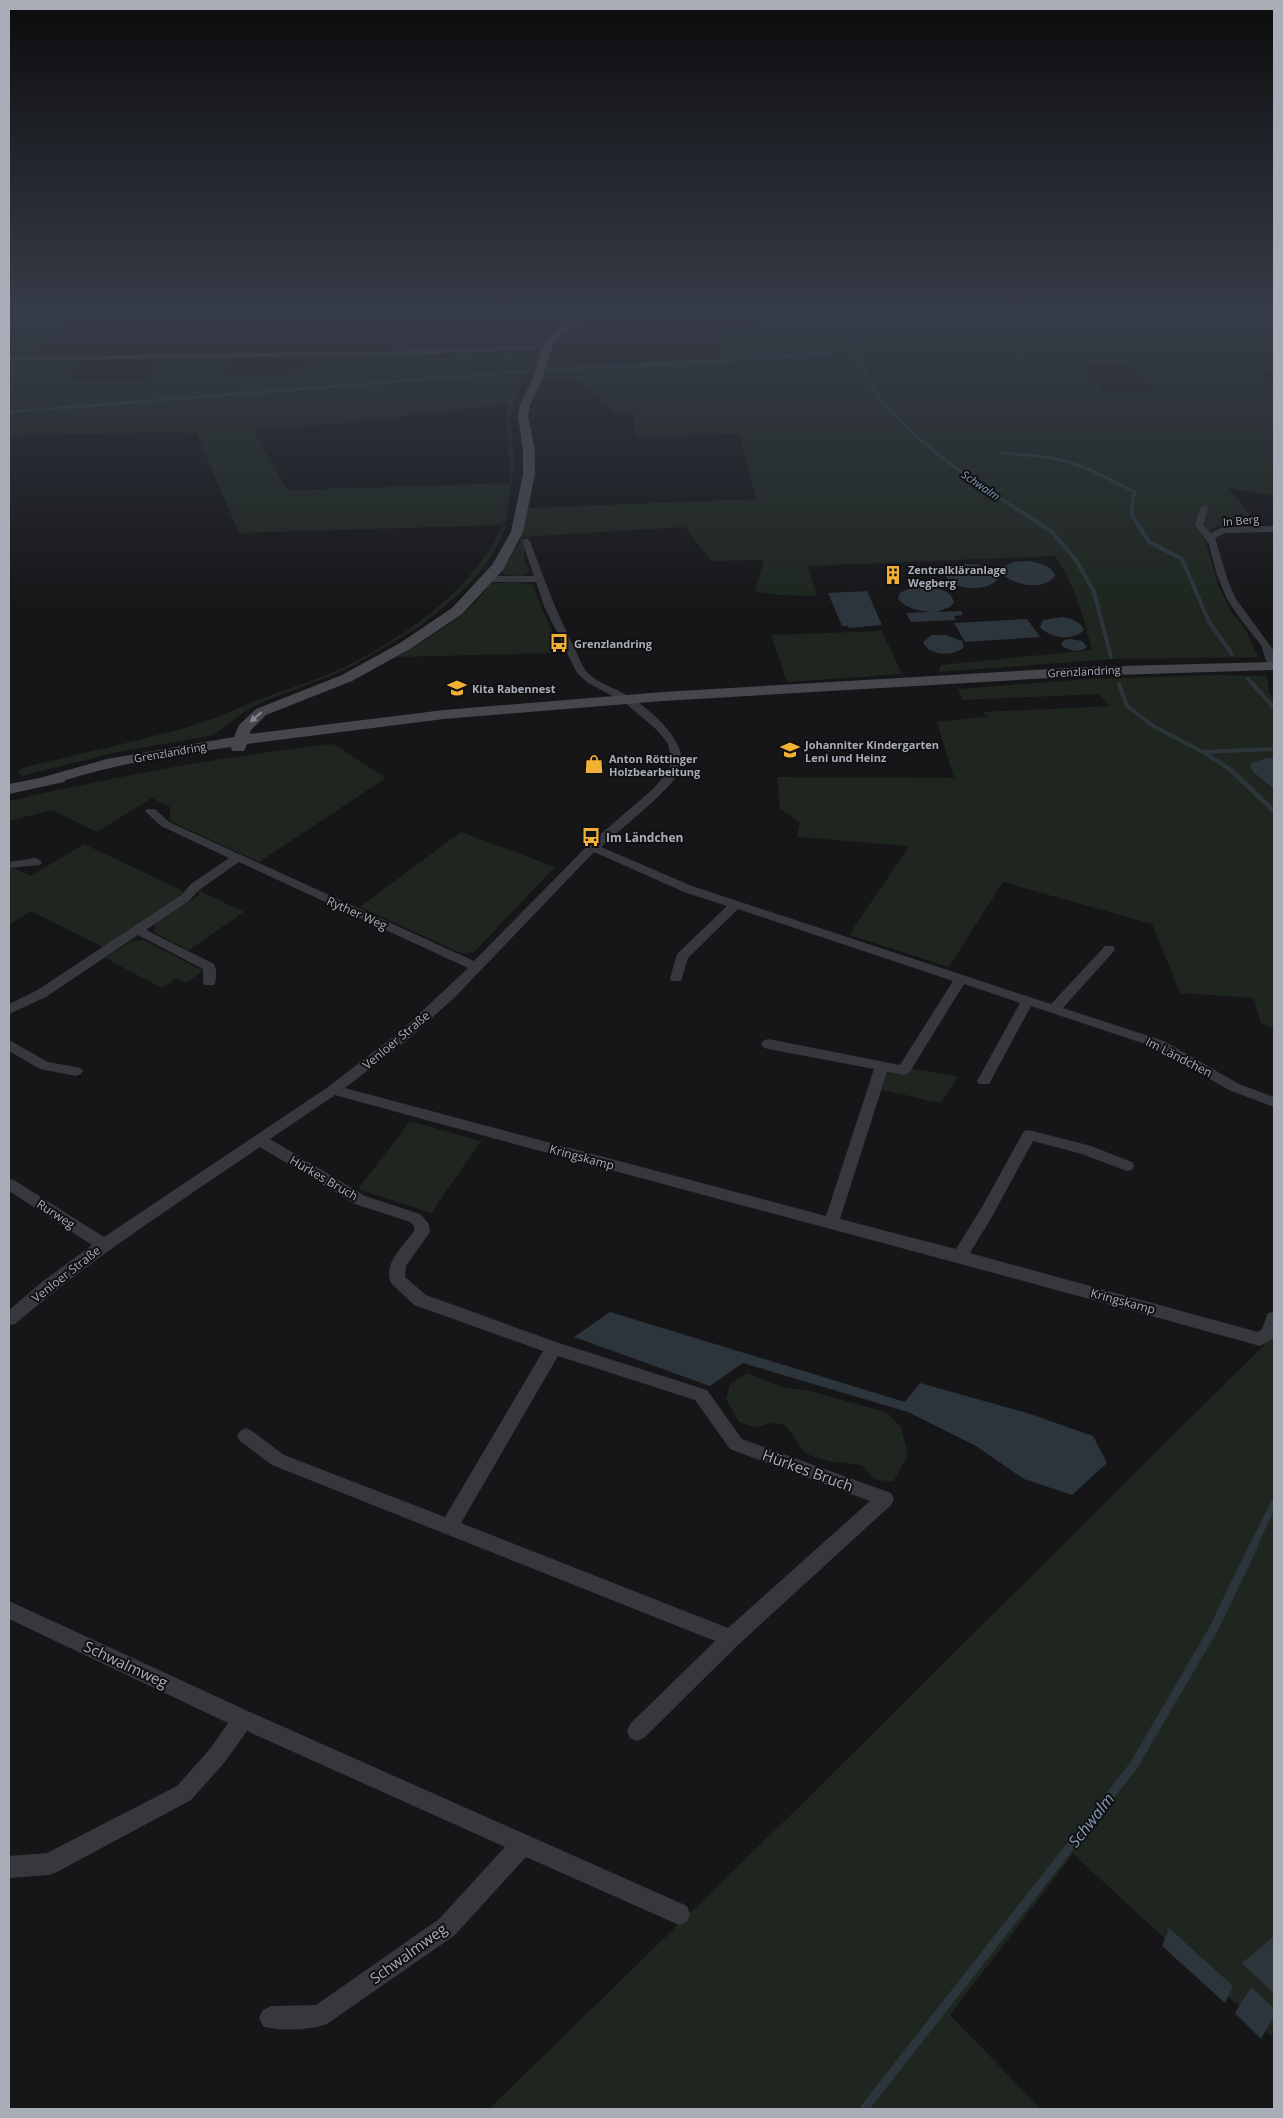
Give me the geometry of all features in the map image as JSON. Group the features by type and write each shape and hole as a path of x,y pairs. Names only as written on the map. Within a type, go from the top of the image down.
{"main road":[{"path":"238,744 244,728 262,712 346,678 405,646 457,611 489,579 508,553 520,522 530,470 525,412"},
{"name":"Grenzlandring","path":"9,789 263,740 416,725 632,704 1079,670 1274,666"},
{"path":"263,740 274,714 289,702"}],"street":[{"path":"1204,508 1199,525 1210,537 1220,572 1230,594 1242,615 1250,623 1273,659 1274,666"},
{"name":"In Berg","path":"1210,537 1223,530 1274,529"},
{"name":"Venloer Straße","path":"9,1319 48,1286 104,1245 333,1090 406,1033 476,967 592,847 667,782 675,769 676,757 673,744 662,729 632,704 592,682 581,671 558,628 526,541"},
{"path":"489,579 539,579"},
{"name":"Ryther Weg","path":"151,811 165,824 476,967"},
{"name":"Im Ländchen","path":"592,847 688,889 1159,1044 1234,1087 1274,1102"},
{"path":"9,1010 23,1000 41,994 185,898 195,887 237,858"},
{"path":"9,865 36,862"},
{"path":"676,978 682,957 735,905"},
{"path":"137,930 209,966 209,982"},
{"path":"1053,1010 1110,949"},
{"path":"768,1044 904,1070 961,979"},
{"path":"984,1081 1027,1001"},
{"path":"9,1045 45,1066 76,1071"},
{"path":"831,1223 882,1066"},
{"name":"Kringskamp","path":"333,1090 960,1256 1260,1339 1269,1333 1274,1318"},
{"path":"960,1256 988,1211 1029,1136 1086,1150 1128,1166"},
{"name":"Hürkes Bruch","path":"260,1140 360,1200 415,1218 421,1224 422,1232 398,1265 397,1279 420,1300 554,1348 701,1395 736,1444 885,1499 731,1638 637,1731"},
{"name":"Rurweg","path":"9,1184 104,1245"},
{"path":"448,1528 554,1348"},
{"path":"246,1436 278,1460 731,1638"},
{"name":"Schwalmweg","path":"9,1610 244,1719 678,1914"},
{"path":"9,1867 48,1864 184,1793 216,1756 244,1719"},
{"name":"Schwalmweg","path":"271,2018 319,2016 447,1927 522,1845"}],"shaded area":[{"path":"9,412 440,412 344,423 253,430 287,490 510,483 507,414 507,412 512,412 510,419 515,462 507,521 503,524 506,526 493,554 479,573 457,596 419,627 354,665 265,701 246,711 213,735 113,753 22,776 17,772 26,767 143,739 200,723 324,676 350,664 402,634 451,595 472,573 489,550 503,525 239,533 196,433 161,432 9,436"},
{"path":"613,412 1274,412 1274,495 1228,488 1257,523 1217,526 1202,533 1219,587 1233,614 1245,628 1258,657 1113,659 939,672 941,665 1092,650 1082,613 1073,590 1055,556 808,566 817,596 777,595 755,591 764,560 711,561 685,527 522,537 524,558 530,572 524,576 505,575 502,571 519,543 528,508 756,499 740,434 635,437 634,414 615,414"},
{"path":"1029,561 1048,567 1055,576 1043,584 1028,585 1013,581 1001,573 1002,567 1014,562"},
{"path":"958,564 987,567 996,574 998,579 993,584 978,588 953,584 944,573 946,569"},
{"path":"513,582 532,585 556,640 558,653 396,657 459,617 471,607 490,584"},
{"path":"913,587 931,587 943,590 952,597 954,603 950,607 936,612 961,611 963,615 954,616 956,620 911,622 906,613 929,612 916,610 898,599 900,593"},
{"path":"867,591 882,625 849,628 848,626 842,626 828,593"},
{"path":"1062,617 1078,622 1084,630 1074,636 1062,637 1049,634 1040,627 1043,620"},
{"path":"1027,619 1040,637 965,642 954,623"},
{"path":"882,631 902,674 787,682 771,635"},
{"path":"932,635 946,635 962,641 964,647 948,654 930,650 923,642"},
{"path":"1064,640 1082,641 1087,647 1074,651 1061,645"},
{"path":"1220,675 1267,676 1269,693 1274,700 1274,758 1266,758 1253,772 1274,789 1274,1028 1261,1024 1254,998 1180,993 1152,924 1003,882 949,967 849,935 909,846 797,837 800,822 780,809 777,777 954,778 937,722 988,716 982,712 1111,706 1098,694 963,700 958,689 1088,679"},
{"path":"333,744 386,778 259,862 170,821 170,807 152,798 97,832 52,810 9,821 9,801 89,783 170,768 251,754"},
{"path":"1266,758 1274,758 1274,789 1253,772 1250,764"},
{"path":"461,832 555,867 474,952 461,953 360,907"},
{"path":"84,844 181,890 182,894 103,947 31,911 9,925 9,869 14,868 31,876"},
{"path":"198,890 244,912 189,950 155,933 155,924 199,895"},
{"path":"144,940 203,971 186,983 177,978 162,988 105,958 130,942"},
{"path":"911,1068 958,1077 940,1103 878,1089 884,1074 908,1072"},
{"path":"410,1121 481,1141 431,1213 358,1189"},
{"path":"610,1312 905,1402 920,1383 1030,1414 1093,1436 1107,1463 1072,1495 1024,1479 976,1446 908,1412 743,1363 710,1386 574,1337"},
{"path":"1274,1335 1274,2033 1271,2036 1073,1854 950,2015 1041,2109 489,2109 809,1797"},
{"path":"747,1373 785,1388 806,1390 886,1412 901,1427 908,1455 893,1482 874,1479 862,1465 828,1461 806,1454 785,1425 772,1423 755,1427 739,1422 726,1399 730,1384"},
{"path":"1169,1928 1233,1986 1225,2003 1162,1946"},
{"path":"1274,1936 1274,1994 1242,1963"},
{"path":"1251,1987 1274,2008 1274,2016 1261,2039 1235,2013"}],"waterway":[{"name":"Schwalm","path":"892,412 913,434 948,462 1023,513"},
{"path":"1000,453 1057,459 1110,479 1136,493 1133,497 1132,513"},
{"name":"Schwalm","path":"1022,512 1052,532 1076,560 1094,592 1111,657"},
{"path":"1132,513 1149,542 1182,559 1209,622 1232,654"},
{"path":"1248,679 1274,708"},
{"name":"Schwalm","path":"1119,684 1127,706 1155,727 1203,752 1234,772"},
{"path":"1204,752 1274,749"},
{"name":"Schwalm","path":"1232,771 1274,811"},
{"name":"Schwalm","path":"1252,1548 1274,1503"},
{"name":"Schwalm","path":"864,2109 1134,1765 1214,1628 1253,1547"}],"place":[{"name":"Zentralkläranlage Wegberg","path":"893,575"},
{"name":"Grenzlandring","path":"559,643"},
{"name":"Kita Rabennest","path":"457,688"},
{"name":"Johanniter Kindergarten Leni und Heinz","path":"790,750"},
{"name":"Anton Röttinger Holzbearbeitung","path":"594,764"},
{"name":"Im Ländchen","path":"591,837"}]}
